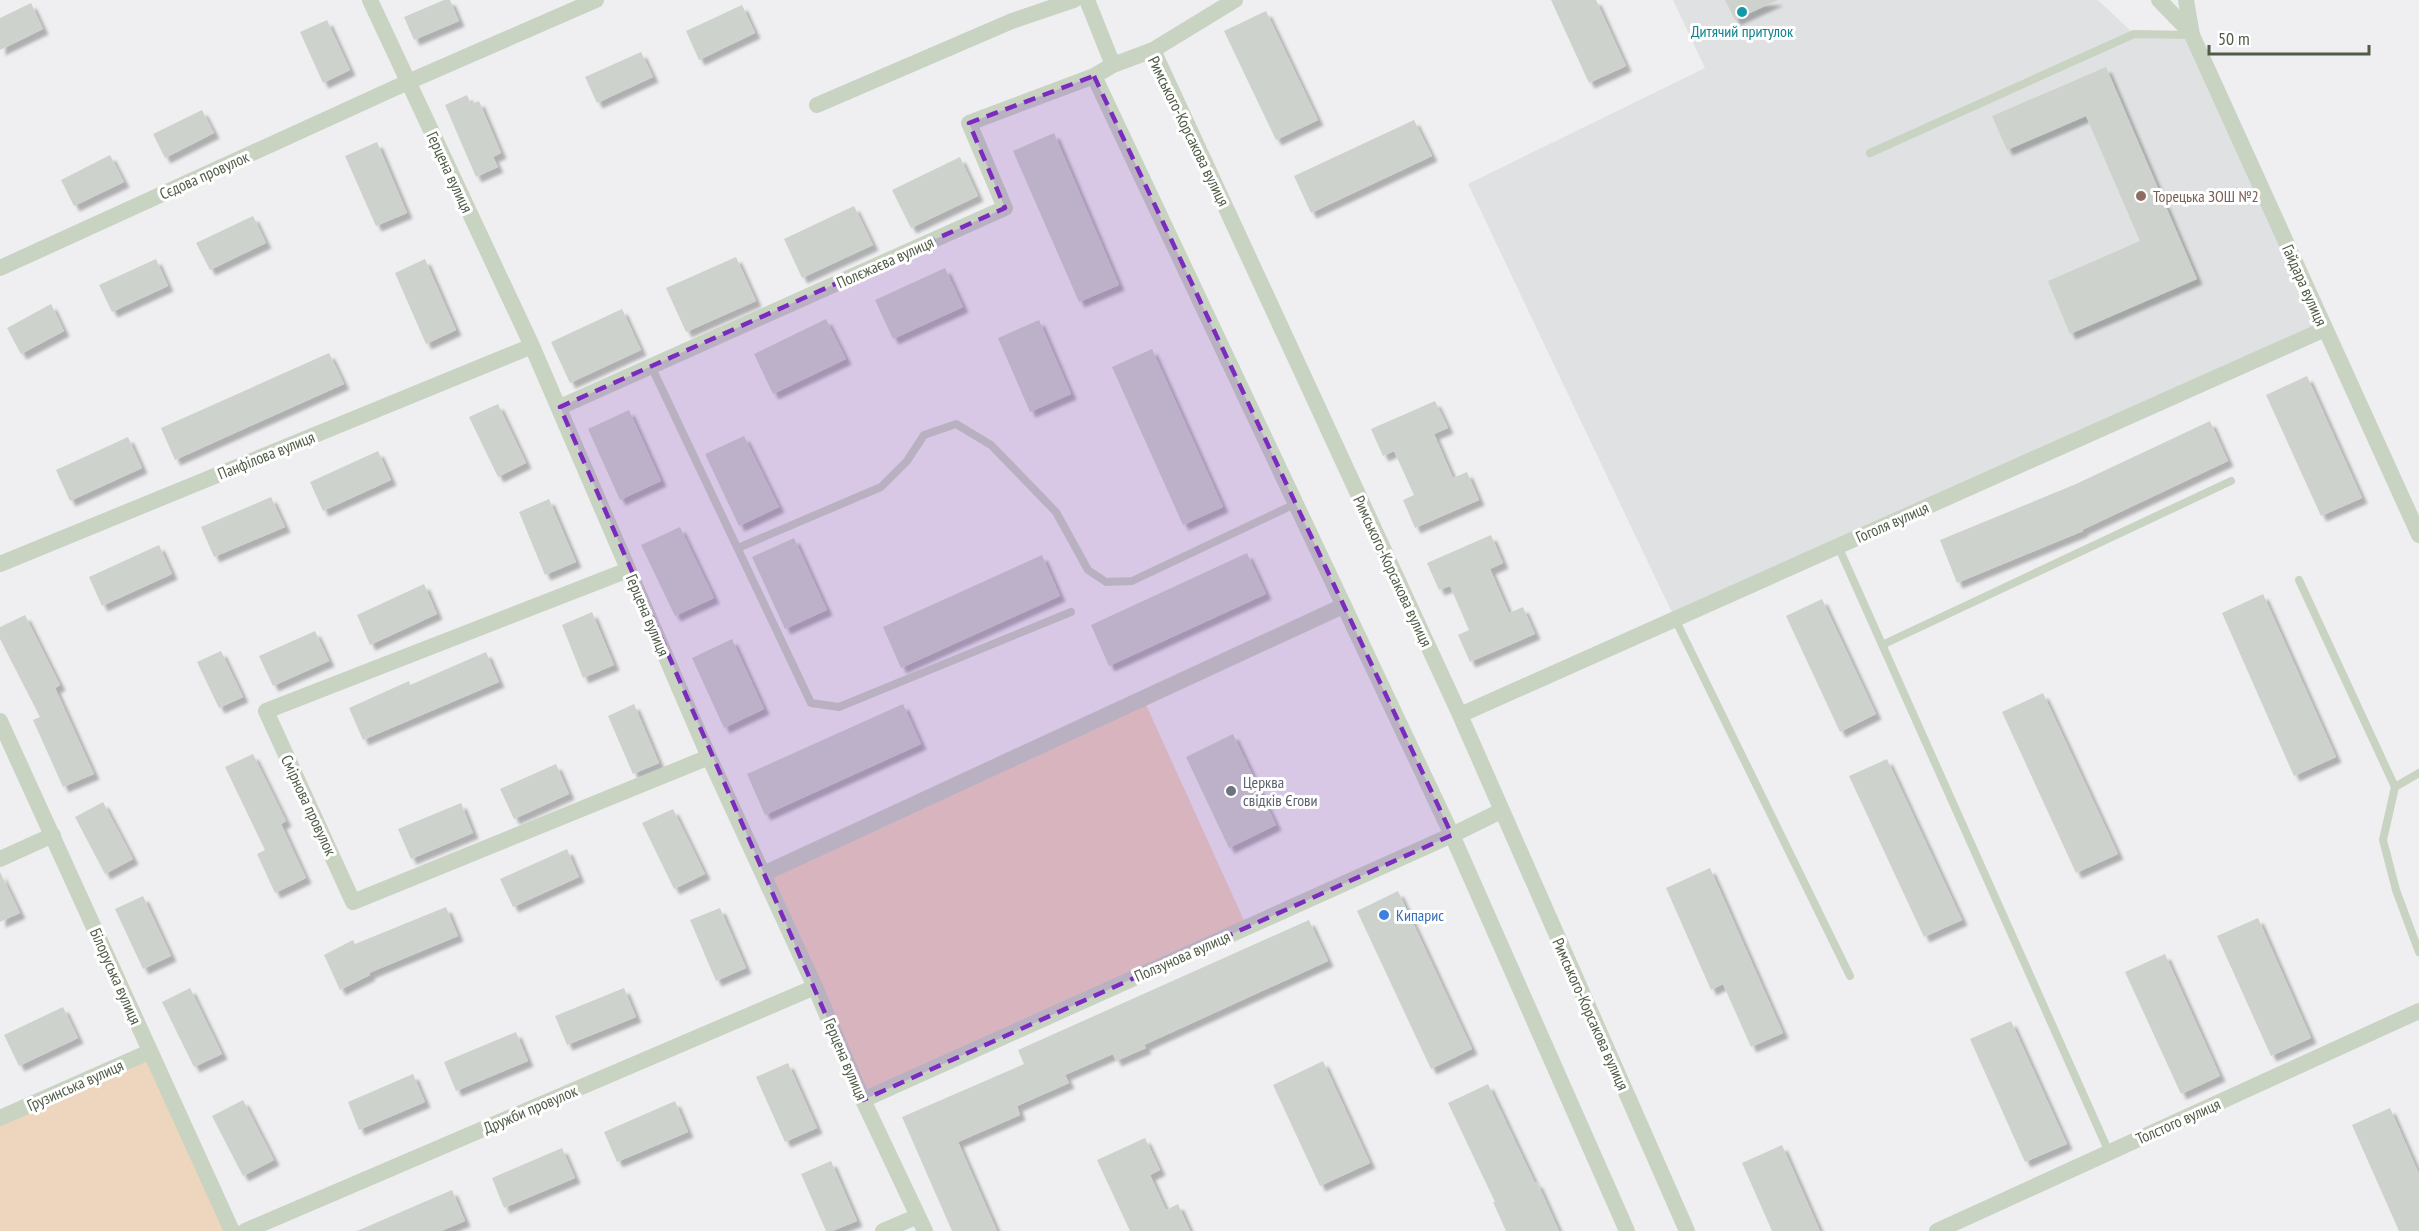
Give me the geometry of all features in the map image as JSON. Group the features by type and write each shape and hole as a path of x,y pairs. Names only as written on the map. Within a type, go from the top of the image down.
{"street":[{"name":"Герцена вулиця","path":"370,0 560,407 709,757 815,987 863,1100 922,1224"},
{"name":"Сєдова провулок","path":"0,268 408,82 596,0"},
{"path":"817,105 1012,21 1074,0"},
{"path":"1087,0 1113,65"},
{"path":"1153,50 1235,0"},
{"path":"2159,0 2192,35"},
{"path":"2186,0 2192,35"},
{"name":"Гайдара вулиця","path":"2192,35 2419,535"},
{"name":"Римського-Корсакова вулиця","path":"1094,76 1113,65 1153,50 1460,715 1687,1231"},
{"path":"1094,76 1452,835 1627,1231"},
{"name":"Полєжаєва вулиця","path":"560,407 1005,208 969,123 1094,76"},
{"name":"Гоголя вулиця","path":"1460,715 2325,329"},
{"name":"Панфілова вулиця","path":"0,564 532,346"},
{"name":"Смірнова провулок","path":"628,570 266,711 354,902 709,757"},
{"path":"763,874 1343,606"},
{"name":"Білоруська вулиця","path":"0,721 232,1231"},
{"name":"Ползунова вулиця","path":"863,1100 1501,811"},
{"path":"0,859 53,835"},
{"name":"Дружби провулок","path":"245,1231 815,987"},
{"name":"Толстого вулиця","path":"1937,1231 2419,1011"},
{"name":"Грузинська вулиця","path":"0,1118 149,1052"},
{"path":"883,1231 922,1224"}],"lane":[{"path":"1870,153 2134,34 2192,35"},
{"path":"651,366 811,703 838,707 1071,612"},
{"path":"738,549 881,487 907,461 924,435 956,424 991,445 1056,512 1088,570 1106,582 1132,581 1295,504"},
{"path":"1882,645 2231,482"},
{"path":"1838,546 2109,1152"},
{"path":"2299,580 2395,787 2383,840 2396,890 2419,952"},
{"path":"1675,619 1850,976"},
{"path":"2395,787 2419,773"}],"highlighted area":[{"path":"1094,76 1452,835 863,1100 560,407 1005,208 969,123"}],"shaded area":[{"path":"1673,0 2098,0 2134,34 2192,35 2325,329 1675,619 1468,184 1705,68"},
{"path":"1143,698 1247,927 863,1100 763,874"},
{"path":"149,1052 232,1231 0,1231 0,1118"}],"building":[{"path":"444,0 450,0 459,21 414,40 404,17"},
{"path":"1551,0 1596,0 1626,66 1589,83"},
{"name":"Дитячий притулок","path":"1725,0 1778,0 1735,20"},
{"path":"31,3 43,29 0,50 0,18"},
{"path":"742,5 755,33 699,60 686,31"},
{"path":"1266,11 1318,120 1276,140 1224,31"},
{"path":"327,20 350,70 323,83 300,32"},
{"path":"641,52 653,77 597,103 585,77"},
{"name":"Торецька ЗОШ №2","path":"2106,67 2197,279 2070,334 2048,281 2140,241 2086,116 2007,150 1992,116"},
{"path":"467,95 471,104 479,101 501,153 493,157 498,167 476,177 445,105"},
{"path":"202,110 214,133 165,158 153,134"},
{"path":"1414,120 1432,156 1311,213 1294,176"},
{"path":"1054,133 1119,285 1079,302 1013,151"},
{"path":"377,142 407,213 376,226 345,156"},
{"path":"110,155 124,182 74,206 61,180"},
{"path":"960,157 978,196 911,228 892,190"},
{"path":"854,206 873,245 802,278 784,239"},
{"path":"253,216 266,243 210,270 196,243"},
{"path":"736,257 756,301 686,332 666,288"},
{"path":"156,259 168,286 112,312 99,285"},
{"path":"425,259 456,330 426,344 395,273"},
{"path":"945,268 963,307 893,339 875,300"},
{"path":"51,304 64,331 21,354 7,328"},
{"path":"622,309 641,350 570,383 551,342"},
{"path":"826,319 846,359 773,394 754,354"},
{"path":"1039,320 1071,394 1030,412 998,338"},
{"path":"1152,349 1223,507 1183,525 1112,367"},
{"path":"329,353 344,384 175,460 161,428"},
{"path":"2307,376 2362,498 2321,516 2266,395"},
{"path":"1435,401 1448,428 1434,434 1453,478 1467,472 1479,500 1415,528 1403,500 1414,495 1394,451 1383,456 1371,429"},
{"path":"498,404 526,463 498,477 469,417"},
{"path":"629,410 661,481 620,500 588,429"},
{"path":"2210,421 2228,461 2083,531 1957,583 1940,540 2076,484"},
{"path":"744,436 779,507 739,526 705,454"},
{"path":"128,437 142,468 70,501 56,470"},
{"path":"378,451 391,480 323,511 310,482"},
{"path":"271,497 285,527 214,557 201,527"},
{"path":"549,499 576,562 545,575 519,512"},
{"path":"680,527 714,598 675,616 641,545"},
{"path":"1491,535 1503,563 1490,569 1509,613 1523,607 1535,634 1470,662 1458,635 1469,630 1450,586 1439,590 1427,563"},
{"path":"794,538 827,610 785,629 752,557"},
{"path":"159,545 172,574 102,606 89,577"},
{"path":"1247,553 1266,594 1109,666 1091,625"},
{"path":"1042,555 1060,596 901,668 883,627"},
{"path":"424,584 437,614 370,645 357,615"},
{"path":"2263,594 2336,757 2294,776 2222,613"},
{"path":"1822,599 1876,714 1840,732 1786,616"},
{"path":"592,612 614,665 583,678 562,625"},
{"path":"25,615 60,685 55,688 94,774 63,787 33,720 40,717 0,639 0,627"},
{"path":"315,631 329,661 273,686 259,656"},
{"path":"732,639 764,709 724,728 692,658"},
{"path":"221,651 243,697 219,708 197,662"},
{"path":"486,652 499,682 363,740 349,708 409,681 410,685"},
{"path":"2043,693 2118,854 2076,873 2002,712"},
{"path":"634,704 659,763 633,774 608,716"},
{"path":"903,704 921,744 765,815 747,774"},
{"name":"Церква свідків Єгови","path":"1233,734 1276,825 1229,848 1186,757"},
{"path":"253,754 286,821 281,824 306,878 275,893 257,854 265,850 225,767"},
{"path":"1887,759 1962,920 1924,937 1849,776"},
{"path":"556,764 569,794 514,819 500,789"},
{"path":"103,802 133,859 105,874 75,817"},
{"path":"461,803 473,833 411,859 398,829"},
{"path":"673,809 705,874 674,889 642,823"},
{"path":"567,849 579,877 513,907 500,879"},
{"path":"1710,868 1783,1033 1751,1047 1723,984 1711,990 1666,888"},
{"path":"0,872 20,913 0,922"},
{"path":"1398,891 1472,1049 1431,1069 1357,911"},
{"path":"143,896 171,956 143,969 115,909"},
{"path":"446,907 458,936 369,973 370,975 340,990 324,955 353,940 355,944"},
{"path":"720,908 746,968 716,981 690,920"},
{"path":"2258,918 2311,1038 2271,1056 2217,936"},
{"path":"1309,920 1328,961 1144,1045 1146,1048 1116,1061 1113,1054 1065,1075 1069,1083 1017,1106 1020,1115 958,1142 997,1231 952,1231 902,1117 1024,1064 1018,1050"},
{"path":"2165,954 2220,1076 2181,1094 2125,972"},
{"path":"190,988 222,1054 194,1067 162,1002"},
{"path":"624,988 636,1017 567,1045 555,1016"},
{"path":"63,1007 78,1038 19,1066 4,1035"},
{"path":"2011,1021 2067,1144 2025,1162 1970,1039"},
{"path":"516,1032 528,1061 456,1091 444,1062"},
{"path":"1323,1061 1370,1163 1320,1186 1273,1085"},
{"path":"788,1063 817,1128 785,1142 756,1077"},
{"path":"413,1074 425,1102 359,1130 348,1102"},
{"path":"1488,1084 1559,1231 1506,1231 1493,1202 1495,1202 1448,1103"},
{"path":"243,1100 274,1160 243,1176 212,1116"},
{"path":"675,1101 688,1132 617,1162 604,1132"},
{"path":"2390,1108 2419,1174 2419,1231 2399,1231 2352,1125"},
{"path":"1145,1138 1160,1170 1150,1175 1166,1210 1178,1204 1190,1231 1130,1231 1097,1160"},
{"path":"1782,1145 1820,1231 1772,1231 1742,1163"},
{"path":"562,1148 575,1178 504,1208 492,1178"},
{"path":"831,1161 857,1221 832,1231 826,1231 801,1174"},
{"path":"452,1190 465,1221 441,1231 357,1231"}],"place":[{"name":"Дитячий притулок","path":"1742,12"},
{"name":"Торецька ЗОШ №2","path":"2141,196"},
{"name":"Церква свідків Єгови","path":"1231,791"},
{"name":"Кипарис","path":"1384,915"}]}
